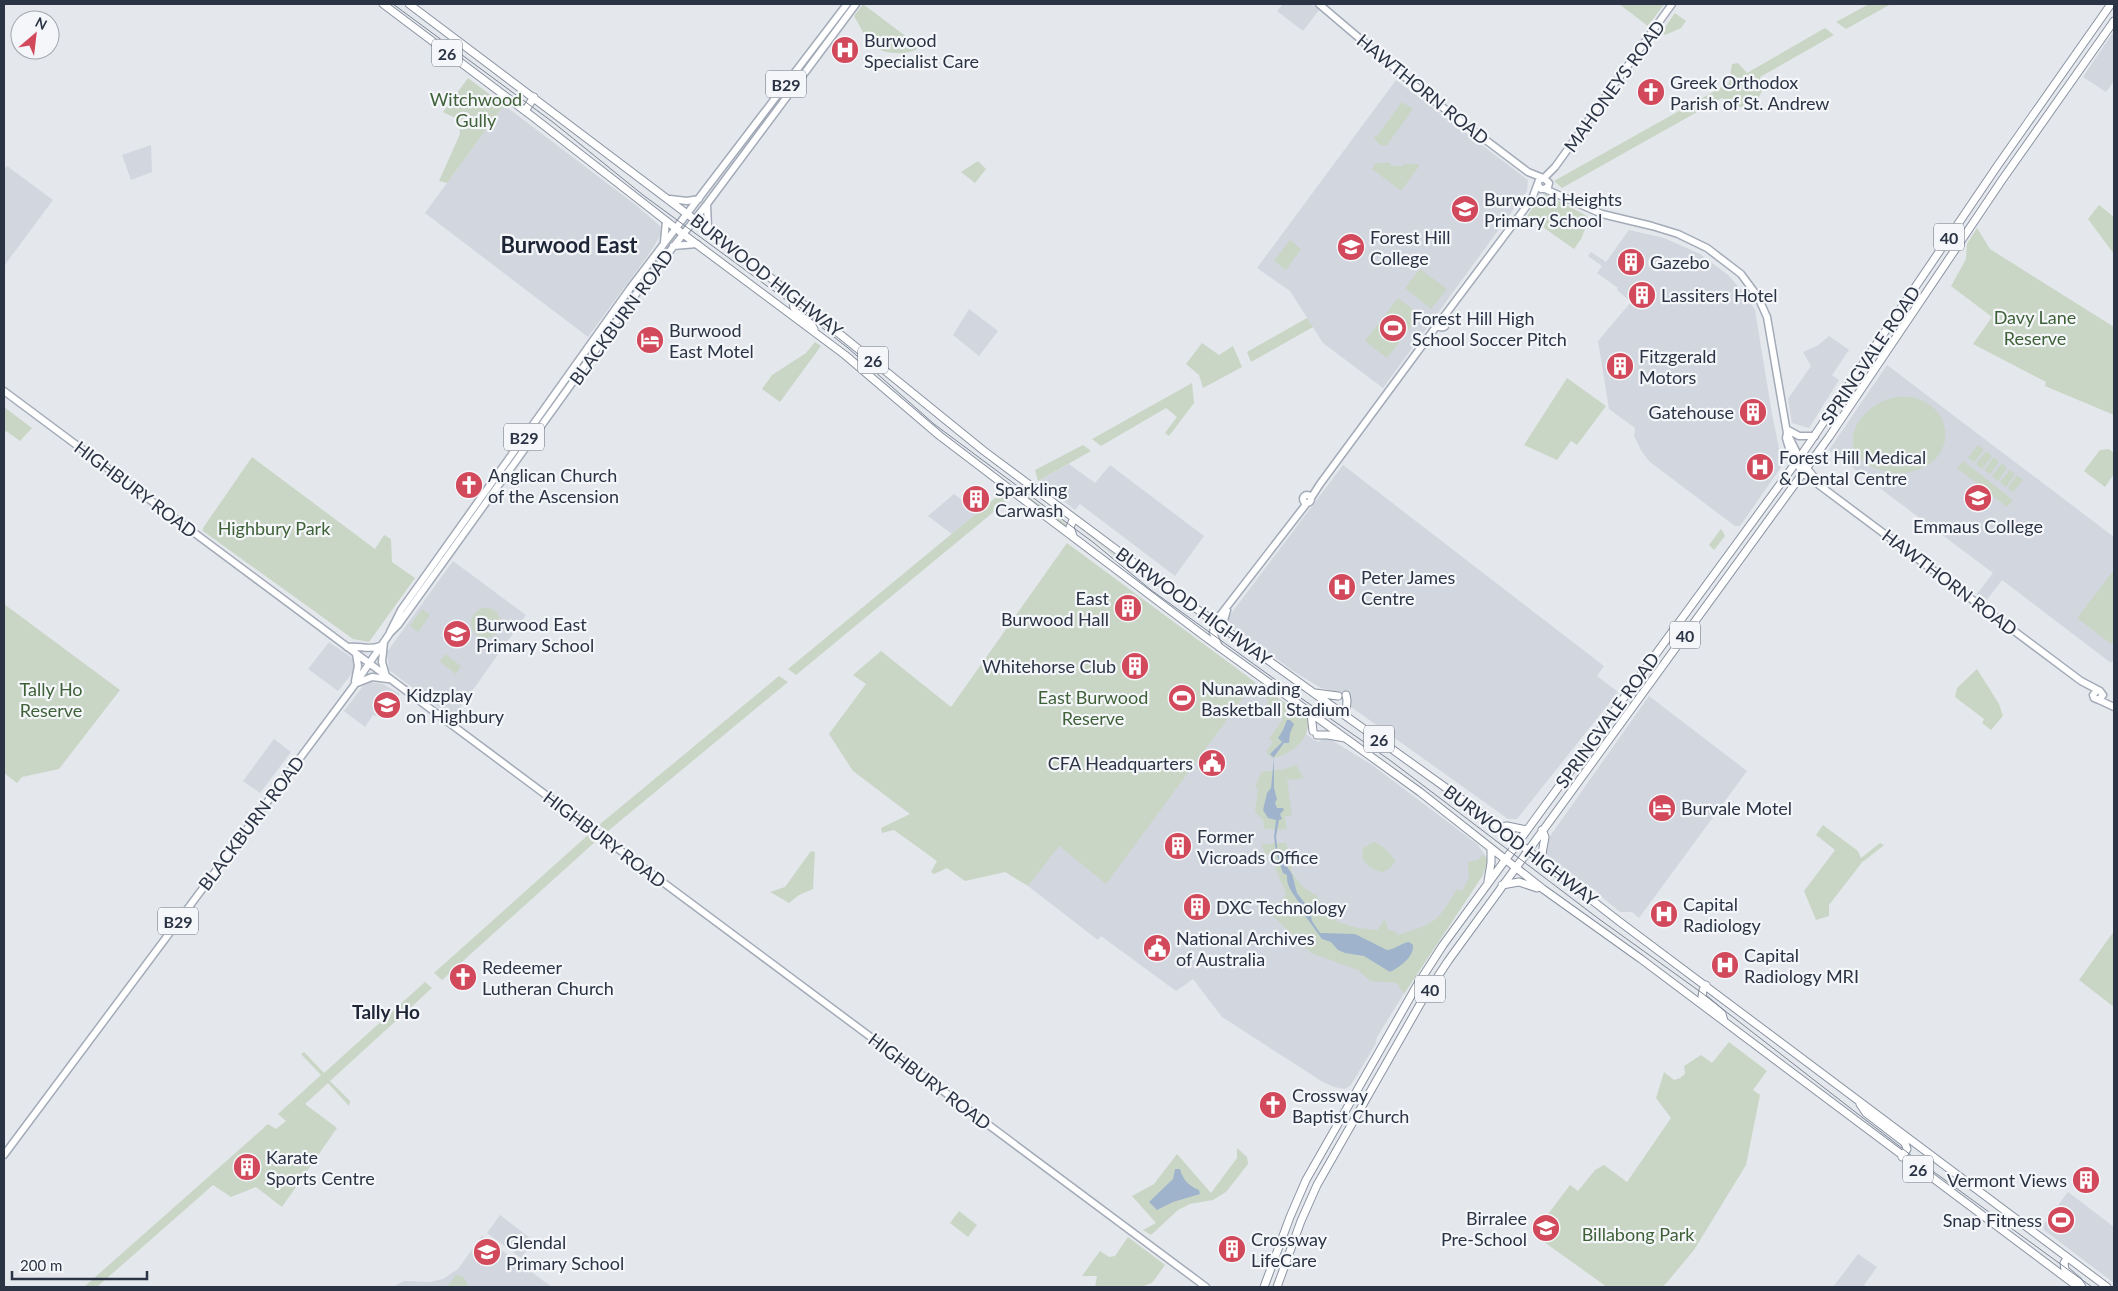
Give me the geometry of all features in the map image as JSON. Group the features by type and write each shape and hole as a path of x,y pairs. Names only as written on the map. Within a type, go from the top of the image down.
{"highway":[{"name":"BURWOOD HIGHWAY","path":"382,4 857,365 945,441 1219,647 1348,738 1431,800 1542,889 1626,948 1902,1157 2080,1287"},
{"name":"BURWOOD HIGHWAY","path":"409,4 670,199 797,297 964,436 1215,622 1499,827 1620,922 2107,1287"},
{"name":"SPRINGVALE ROAD","path":"1264,1287 1305,1183 1432,962 1798,460 1992,173 2111,4"},
{"name":"SPRINGVALE ROAD","path":"1277,1287 1301,1221 1315,1190 1448,960 1805,470 2002,180 2114,21"},
{"path":"525,111 534,97"},
{"path":"797,297 794,302 794,308 809,321 817,334"},
{"path":"1074,518 1070,528 1075,539"},
{"path":"1312,692 1342,696 1347,700 1346,715"},
{"path":"1312,714 1315,733 1348,738"},
{"path":"1499,827 1507,826 1527,830"},
{"path":"1541,859 1544,837 1542,830"},
{"path":"1488,884 1491,849"},
{"path":"1502,884 1521,882 1542,889"},
{"path":"1432,962 1441,958 1448,960"},
{"path":"1706,986 1702,997 1722,1014 1724,1021"},
{"path":"1857,1100 1866,1113 1906,1145 1907,1149 1902,1157"},
{"path":"2067,1258 2064,1263 2065,1270 2078,1281 2080,1287"}],"main road":[{"name":"BLACKBURN ROAD","path":"507,467 636,294 707,204 805,66 846,4"},
{"name":"BLACKBURN ROAD","path":"4,1155 354,685 390,633 401,610 467,524 595,337 675,228 856,4"},
{"name":"HAWTHORN ROAD","path":"1319,4 1425,94 1556,193 1596,212 1683,236 1707,248 1741,274 1758,297 1767,317 1787,431 1786,438 1805,470 1819,483 2081,681 2098,697 2114,706"},
{"name":"MAHONEYS ROAD","path":"1215,622 1442,323 1672,4"},
{"path":"670,199 687,201 699,199"},
{"path":"707,204 708,228"},
{"path":"664,244 666,221"},
{"path":"673,246 697,244"},
{"path":"595,337 602,342"},
{"name":"HIGHBURY ROAD","path":"4,391 1206,1287"},
{"path":"1787,431 1798,436 1815,436"},
{"name":"MAHONEYS ROAD","path":"1222,627 1228,607"},
{"path":"1215,622 1213,633 1219,647"},
{"path":"347,647 355,646 374,649 383,643"},
{"path":"354,685 372,677 389,678 382,662 383,643"},
{"path":"354,685 358,672 356,654"},
{"name":"HAWTHORN ROAD","path":"2081,681 2100,691 2098,697"}],"shaded area":[{"path":"1283,4 1311,4 1319,10 1303,31 1277,11"},
{"path":"2114,31 2114,81 2106,92 2083,77"},
{"name":"Forest Hill College","path":"1396,80 1528,180 1527,191 1383,388 1323,343 1290,291 1257,268"},
{"path":"504,105 637,206 660,226 661,234 651,251 588,337 425,213"},
{"path":"151,145 152,172 131,180 122,155"},
{"path":"7,166 53,200 4,266 4,170"},
{"path":"1629,230 1664,238 1700,254 1728,275 1744,293 1755,310 1772,414 1781,458 1784,463 1740,526 1735,526 1650,462 1642,452 1634,436 1635,428 1609,409 1598,341 1631,302 1617,290 1618,288 1597,273 1602,266 1588,256 1591,252 1606,262"},
{"path":"969,309 998,331 979,356 953,335"},
{"path":"1829,336 1849,350 1832,375 1839,380 1809,428 1792,423 1788,399 1811,366 1803,352 1817,346"},
{"name":"Emmaus College","path":"1887,365 2114,537 2114,659 2111,663 2002,580 1986,601 1977,594 1993,573 1829,450"},
{"path":"1069,464 1095,483 1110,465 1204,536 1175,576 1080,504 1075,510 1038,481"},
{"path":"1343,465 1604,666 1597,676 1618,692 1517,819 1508,819 1333,694 1333,691 1321,688 1293,671 1242,633 1228,625 1227,619"},
{"path":"954,494 978,512 952,534 928,516"},
{"name":"Burwood East Primary School","path":"453,561 526,615 453,718 389,670 387,652"},
{"path":"329,642 351,657 354,663 354,671 338,691 308,669"},
{"path":"371,682 383,684 400,694 383,718 373,715 365,727 344,711 363,686"},
{"path":"1255,682 1306,717 1308,725 1306,734 1318,742 1324,738 1330,739 1372,765 1477,844 1488,859 1483,875 1408,987 1377,1037 1375,1045 1351,1085 1345,1089 1323,1082 1222,1017 1193,979 1176,991 1101,936 1098,940 1028,886 1058,845 1106,883"},
{"path":"1649,696 1747,771 1639,918 1632,912 1620,912 1598,892 1546,854 1548,839"},
{"path":"274,739 291,752 260,793 243,781"},
{"path":"2068,1192 2114,1227 2114,1283 2044,1230 2043,1225"},
{"path":"500,1215 534,1241 521,1258 487,1233"},
{"name":"Glendal Primary School","path":"482,1236 552,1287 392,1287 404,1281 430,1282 443,1279 458,1269"},
{"path":"1858,1254 1877,1267 1864,1285 1866,1287 1833,1287"}],"green space":[{"path":"863,4 916,44 917,49 906,53 897,53 886,52 874,46 865,36 854,16"},
{"path":"1619,4 1664,4 1648,26"},
{"path":"1869,4 1891,4 1846,29 1836,22"},
{"path":"1675,13 1686,21 1681,28 1665,35 1661,33"},
{"path":"1825,28 1834,35 1760,77 1764,87 1755,105 1743,108 1722,98 1562,188 1554,181 1729,83 1732,64 1738,63 1747,73"},
{"name":"Witchwood Gully","path":"468,78 504,105 447,183 439,181 460,134 459,120 443,112"},
{"path":"1402,102 1413,109 1387,145 1380,145 1373,137 1377,136"},
{"path":"978,161 986,169 975,183 961,172"},
{"path":"1376,163 1390,163 1391,166 1419,164 1419,166 1402,190 1400,190 1372,169"},
{"path":"1546,194 1587,216 1589,219 1581,239 1574,249 1527,216 1542,195"},
{"path":"2099,205 2114,217 2114,254 2088,219"},
{"name":"Davy Lane Reserve","path":"1977,228 1990,249 2114,327 2114,415 2045,386 2046,382 1973,344 1992,317 1951,286 1966,259 1967,244"},
{"path":"1290,240 1301,249 1286,270 1274,261"},
{"path":"1420,269 1447,289 1431,309 1405,288"},
{"name":"Forest Hill High School Soccer Pitch","path":"1398,298 1420,315 1387,358 1365,341"},
{"path":"1307,318 1313,327 1251,362 1247,352"},
{"path":"815,342 821,346 780,402 762,389 772,375 806,353"},
{"path":"1202,343 1219,355 1233,346 1242,367 1203,388 1199,375 1186,364"},
{"path":"1567,378 1606,406 1577,445 1571,441 1557,460 1524,445"},
{"path":"1192,383 1194,403 1169,436 1165,433 1177,417 1166,408 1101,446 1092,439"},
{"path":"1896,397 1916,398 1931,405 1941,417 1945,430 1944,444 1937,457 1923,467 1903,473 1877,469 1863,461 1855,451 1853,440 1855,429 1861,418 1883,401"},
{"path":"4,407 32,428 20,441 6,431 4,434"},
{"path":"1083,445 1091,451 1038,481 1035,470"},
{"path":"1978,445 1984,450 1974,462 1968,458"},
{"path":"2109,449 2114,453 2114,474 2105,487 2084,471 2100,450"},
{"path":"1986,451 1992,456 1982,469 1976,464"},
{"name":"Highbury Park","path":"252,457 375,549 384,535 391,539 392,562 415,578 369,642 353,639 203,531 203,528"},
{"path":"1994,457 1999,462 1990,474 1984,470"},
{"path":"1963,461 2013,500 2007,507 1957,468"},
{"path":"2002,463 2007,468 1998,481 1992,476"},
{"path":"2010,470 2015,474 2006,487 2000,482"},
{"path":"2017,475 2023,480 2013,492 2008,488"},
{"path":"1000,494 1008,500 796,675 788,669"},
{"path":"1025,494 1068,525 1068,528 1024,496"},
{"path":"1073,523 1125,563 1123,563"},
{"path":"1721,529 1725,536 1714,550 1709,545"},
{"name":"East Burwood Reserve","path":"1067,543 1255,682 1106,884 1059,846 1028,886 1005,872 965,881 947,868 934,874 931,872 937,861 894,830 882,833 881,828 910,814 853,771 829,734 866,684 853,675 881,651 951,707"},
{"path":"2114,570 2114,641 2111,644 2077,618"},
{"name":"Tally Ho Reserve","path":"4,604 120,690 59,769 22,777 17,783 4,773"},
{"path":"486,608 497,612 501,623 497,634 486,638 475,634 471,623 475,612"},
{"path":"422,609 430,615 418,632 410,626"},
{"path":"445,654 461,666 456,674 440,662"},
{"path":"1977,669 1999,704 2003,716 1991,730 1982,723 1984,719 1955,697 1957,688"},
{"path":"779,676 788,682 608,831 599,825"},
{"path":"1270,693 1305,715 1308,722 1304,737 1293,749 1279,757 1272,758 1266,752 1273,742 1269,739 1283,719 1266,706 1269,700 1265,697"},
{"path":"1296,765 1304,778 1287,780 1292,815 1285,816 1287,829 1264,828 1263,820 1255,812 1258,788 1255,788 1261,772 1285,769"},
{"path":"1823,825 1858,851 1861,858 1880,843 1884,845 1863,861 1829,905 1829,916 1816,920 1804,891 1835,850 1816,835"},
{"path":"588,835 596,841 442,980 434,973"},
{"path":"1374,842 1386,850 1395,861 1390,868 1383,872 1370,867 1362,857 1363,848"},
{"path":"1286,843 1293,865 1291,872 1303,887 1317,896 1320,902 1320,909 1338,922 1357,928 1377,930 1385,919 1388,930 1395,931 1397,935 1427,925 1433,921 1445,909 1457,889 1462,891 1469,878 1468,862 1478,860 1482,855 1488,859 1483,875 1404,994 1397,983 1370,981 1358,970 1311,953 1270,913 1270,907 1280,902 1286,893 1269,854 1266,855 1261,844"},
{"path":"811,851 815,852 813,889 799,895 789,903 770,892 785,887"},
{"path":"2114,931 2114,1007 2079,980"},
{"path":"425,982 432,988 330,1081 350,1101 349,1106 328,1083 305,1104 337,1128 282,1207 256,1187 231,1197 213,1185 97,1287 84,1287 268,1124 276,1129 286,1121 278,1114 321,1075 301,1054 304,1052 324,1073"},
{"name":"Billabong Park","path":"1729,1042 1767,1071 1753,1090 1760,1095 1746,1165 1694,1250 1663,1287 1607,1287 1533,1234 1570,1185 1578,1191 1595,1170 1604,1165 1627,1182 1671,1118 1656,1098 1664,1072 1674,1080 1680,1078 1685,1074 1684,1066 1701,1055 1712,1063"},
{"path":"1237,1148 1247,1157 1248,1164 1226,1192 1213,1200 1190,1204 1178,1210 1151,1235 1143,1230 1156,1223 1132,1196 1154,1184 1177,1154 1211,1193 1237,1158"},
{"path":"959,1211 977,1225 968,1237 950,1223"},
{"path":"1128,1237 1165,1265 1152,1283 1141,1287 1095,1287 1097,1276 1082,1276 1100,1251 1109,1257 1115,1256"},
{"path":"456,1275 462,1276 467,1286 448,1286"}],"water":[{"path":"1287,720 1290,720 1294,724 1290,733 1289,743 1284,743 1274,758 1270,754 1282,742 1278,738"},
{"path":"1274,758 1274,788 1277,799 1275,803 1277,808 1283,808 1284,810 1280,814 1282,819 1279,820 1276,837 1278,853 1292,874 1297,893 1310,910 1312,921 1320,933 1355,934 1387,950 1409,942 1413,945 1411,954 1406,961 1394,970 1390,972 1364,956 1338,950 1331,942 1322,939 1306,917 1305,908 1301,906 1291,891 1287,875 1283,873 1276,853 1274,837 1276,820 1268,818 1263,810 1267,793 1271,788"},
{"path":"1175,1169 1180,1169 1189,1184 1199,1190 1200,1194 1173,1202 1157,1210 1149,1202 1173,1179"}],"tram line":[{"path":"393,4 554,123 643,195 797,308 848,348 934,424 1094,543 1151,590 1391,761 1599,919 1702,993 1912,1156 2092,1287"}],"place":[{"name":"Burwood Specialist Care","path":"845,50"},
{"name":"Greek Orthodox Parish of St. Andrew","path":"1651,92"},
{"name":"Burwood Heights Primary School","path":"1465,209"},
{"name":"Forest Hill College","path":"1351,247"},
{"name":"Gazebo","path":"1631,262"},
{"name":"Lassiters Hotel","path":"1642,295"},
{"name":"Forest Hill High School Soccer Pitch","path":"1393,328"},
{"name":"Burwood East Motel","path":"650,340"},
{"name":"Fitzgerald Motors","path":"1620,366"},
{"name":"Gatehouse","path":"1753,412"},
{"name":"Forest Hill Medical & Dental Centre","path":"1760,467"},
{"name":"Anglican Church of the Ascension","path":"469,485"},
{"name":"Emmaus College","path":"1978,498"},
{"name":"Sparkling Carwash","path":"976,499"},
{"name":"Peter James Centre","path":"1342,587"},
{"name":"East Burwood Hall","path":"1128,608"},
{"name":"Burwood East Primary School","path":"457,634"},
{"name":"Whitehorse Club","path":"1135,666"},
{"name":"Nunawading Basketball Stadium","path":"1182,698"},
{"name":"Kidzplay on Highbury","path":"387,705"},
{"name":"CFA Headquarters","path":"1212,763"},
{"name":"Burvale Motel","path":"1662,808"},
{"name":"Former Vicroads Office","path":"1178,846"},
{"name":"DXC Technology","path":"1197,907"},
{"name":"Capital Radiology","path":"1664,914"},
{"name":"National Archives of Australia","path":"1157,948"},
{"name":"Capital Radiology MRI","path":"1725,965"},
{"name":"Redeemer Lutheran Church","path":"463,977"},
{"name":"Crossway Baptist Church","path":"1273,1105"},
{"name":"Karate Sports Centre","path":"247,1167"},
{"name":"Vermont Views","path":"2086,1180"},
{"name":"Snap Fitness","path":"2061,1220"},
{"name":"Birralee Pre-School","path":"1546,1228"},
{"name":"Crossway LifeCare","path":"1232,1249"},
{"name":"Glendal Primary School","path":"487,1252"}],"district":[{"name":"Burwood East","path":"569,244"},
{"name":"Tally Ho","path":"386,1011"}]}
